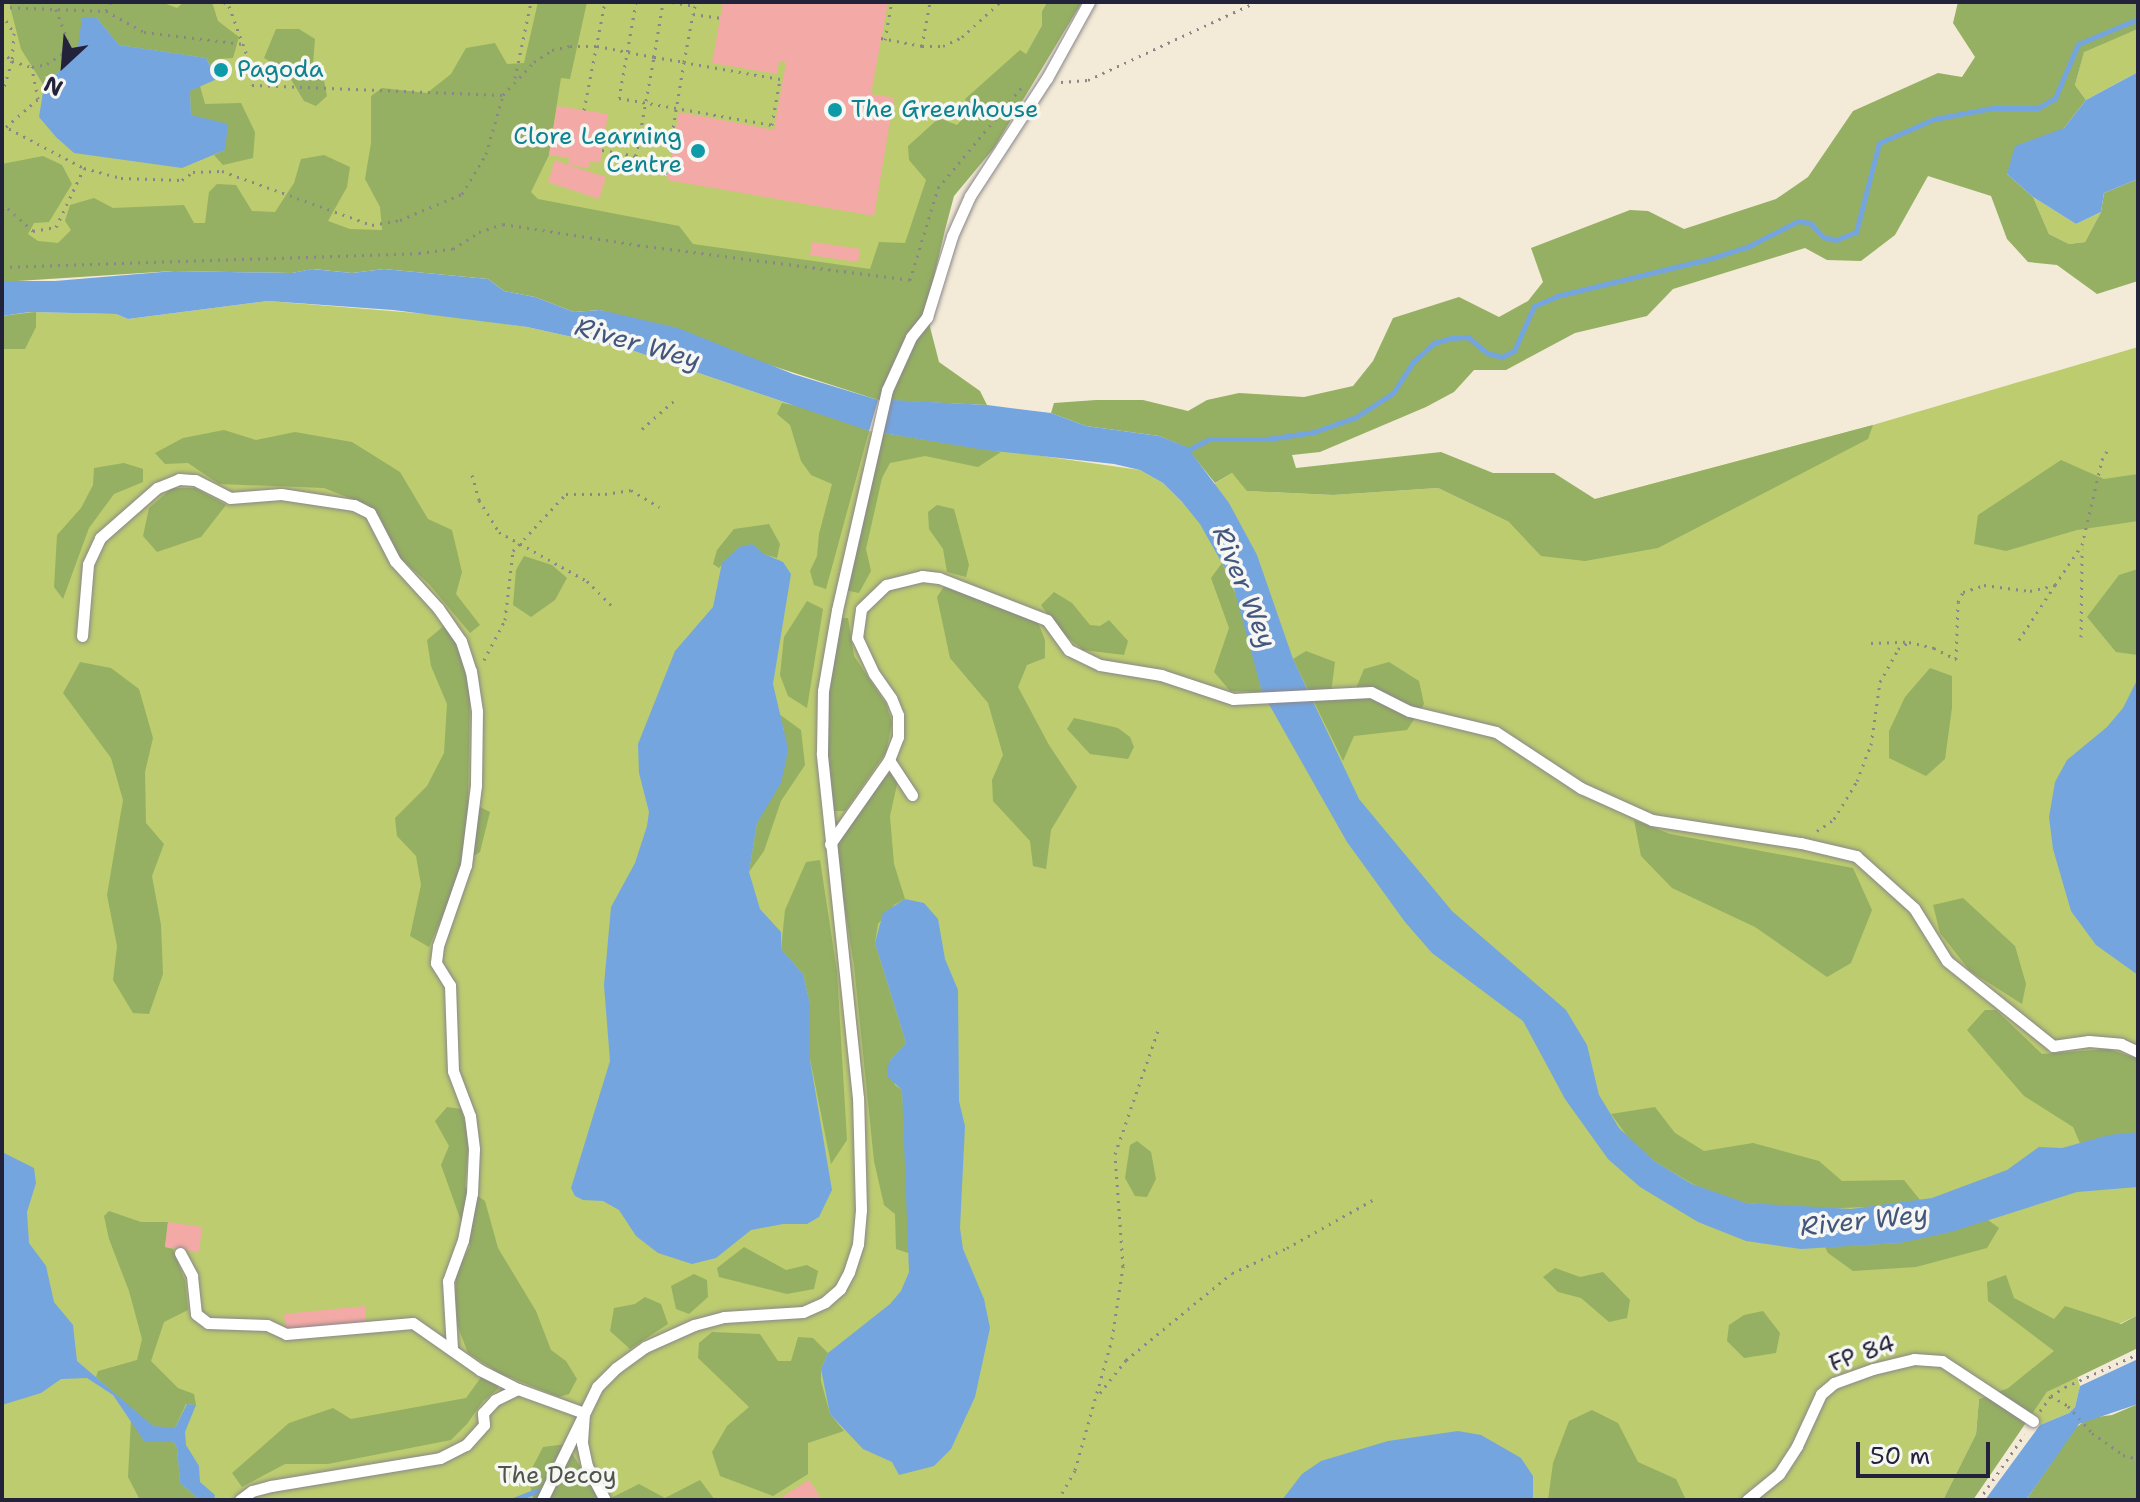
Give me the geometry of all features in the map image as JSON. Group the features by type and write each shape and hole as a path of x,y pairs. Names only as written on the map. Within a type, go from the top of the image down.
{"lane":[{"path":"542,1500 597,1387 616,1368 665,1336 724,1317 803,1312 825,1302 840,1289 849,1272 858,1244 861,1210 858,1098 853,1019 830,844 822,753 823,691 837,610 887,390 911,337 927,317 952,236 970,196 1047,78 1089,2"},
{"path":"82,636 88,564 100,538 157,488 179,479 195,480 230,498 281,494 354,505 370,513 395,561 438,608 461,641 473,681 479,753 466,865 438,946 436,963 450,985 453,1004 451,1057 470,1116 474,1149 472,1193 463,1240 448,1281 452,1348"},
{"path":"830,844 889,760 898,737 898,715 891,698 862,653 856,627 861,609 872,595 886,585 913,577 939,578 1047,620 1069,650 1100,665 1161,675 1233,699 1371,692 1409,711 1496,732 1581,788 1652,820 1801,843 1856,856 1914,908 1947,961 2053,1046 2089,1041 2121,1044 2138,1052"},
{"path":"889,760 912,795"},
{"path":"180,1253 192,1276 196,1314 208,1323 267,1325 286,1334 413,1323 480,1370 518,1389 584,1413"},
{"name":"FP 84","path":"1747,1500 1779,1474 1797,1446 1821,1394 1834,1383 1873,1369 1914,1359 1942,1361 2033,1421"},
{"path":"240,1500 252,1491 271,1486 440,1458 466,1445 484,1425 483,1413 495,1400 518,1389"},
{"path":"584,1413 582,1443 587,1466 605,1500"}],"path":[{"path":"106,11 111,2"},
{"path":"224,2 229,6 243,44 252,85 503,95"},
{"path":"514,82 531,2"},
{"path":"584,110 605,2"},
{"path":"32,67 38,99 4,126 84,168 121,178 156,181 182,180 193,172 222,171 245,176 329,212 372,225 400,220 462,194 486,154 503,95 552,50 597,46 627,52 654,57 780,79 772,125 619,98 627,52 636,2"},
{"path":"602,150 636,156 663,2"},
{"path":"665,177 695,4 672,2"},
{"path":"892,2 883,39 922,46 943,46 962,37 1000,2"},
{"path":"922,46 930,2"},
{"path":"2,267 419,253 453,249 479,232 503,224 638,245 910,280 938,188 1028,80 1088,80 1256,2"},
{"path":"2,7 106,11 144,32 243,44"},
{"path":"2,51 12,61 32,67 47,64 62,54 68,41 56,9"},
{"path":"2,14 14,33 12,61 2,94"},
{"path":"693,14 720,18"},
{"path":"2,203 33,231 56,227 84,168"},
{"path":"642,429 676,399"},
{"path":"2081,637 2082,545 2102,460 2107,451"},
{"path":"472,475 479,500 499,532 587,581 611,605"},
{"path":"473,681 505,620 513,551 566,494 631,490 659,507"},
{"path":"2019,640 2033,614 2082,545"},
{"path":"1871,643 1909,642 1934,648 1956,659 1958,602 1963,592 1984,585 2030,591 2055,585"},
{"path":"1801,843 1834,819 1857,781 1871,745 1880,682 1898,649 1909,642"},
{"path":"1058,1500 1075,1470 1112,1339 1123,1266 1115,1154 1159,1028"},
{"path":"1098,1396 1126,1360 1232,1273 1287,1248 1376,1198"},
{"path":"2138,1354 2051,1396 2068,1406 2123,1455 2138,1459"},
{"path":"1979,1500 2033,1421"}],"green space":[{"path":"2,2 1047,2 1042,11 1042,25 906,274 430,247 2,262"},
{"path":"9,2 161,2 177,8 184,2 212,2 218,21 239,37 233,58 218,59 212,68 206,58 119,45 96,17 77,54 44,86 21,49"},
{"path":"538,2 587,2 570,79 561,78 549,155 531,192 538,199 679,226 693,244 870,269 879,242 905,243 926,180 909,160 908,146 939,118 957,125 969,112 965,99 1020,50 1026,54 1042,25 1042,11 1047,2 1082,2 994,148 954,196 945,230 933,281 930,327 939,362 980,391 987,405 878,400 600,310 574,312 535,297 504,291 488,279 384,269 352,273 313,269 292,273 174,271 2,282 2,164 43,156 62,165 72,184 49,222 34,223 28,234 38,241 58,243 71,230 65,221 70,205 94,198 113,208 184,205 194,223 205,223 209,192 217,184 236,185 252,211 275,212 294,183 301,159 324,155 350,167 347,187 328,221 350,229 382,230 380,207 365,179 371,143 371,96 382,88 427,93 451,74 466,48 495,43 507,64 524,63"},
{"path":"1958,2 2138,2 2138,29 2084,52 2075,85 2086,100 2064,128 2007,174 2033,197 2049,234 2069,244 2085,242 2101,212 2104,193 2138,179 2138,281 2097,294 2057,265 2028,262 2007,239 1991,196 1928,176 1895,235 1861,261 1827,260 1805,248 1673,289 1647,316 1575,333 1506,370 1474,370 1454,392 1426,407 1320,452 1292,455 1296,468 1441,452 1493,473 1554,473 1595,499 1873,425 1868,439 1658,548 1585,561 1541,556 1509,522 1438,488 1333,495 1247,491 1232,473 1215,483 1186,447 1159,436 1086,426 1051,413 1054,403 1096,400 1143,400 1188,411 1207,400 1239,393 1304,397 1353,386 1373,361 1393,318 1459,297 1499,317 1528,301 1543,282 1531,248 1630,210 1648,211 1684,229 1776,199 1808,177 1853,111 1938,73 1962,77 1975,57 1953,23"},
{"path":"276,29 299,29 315,39 313,64 323,75 327,96 316,106 304,101 286,71 264,58"},
{"path":"2138,29 2138,72 2086,100 2075,85 2084,51"},
{"path":"200,86 205,104 241,103 255,132 253,158 223,165 214,155 225,150 191,115 190,91"},
{"path":"2033,197 2076,224 2101,212 2085,242 2069,244 2049,234"},
{"path":"268,301 453,316 527,327 631,350 869,431 1140,470 1163,483 1183,503 1232,473 1248,491 1333,495 1438,488 1509,522 1873,425 2138,347 2138,1315 2044,1360 2008,1388 1979,1399 1976,1434 1943,1500 2,1500 2,316 30,312 116,314 128,319"},
{"path":"36,312 36,327 25,349 2,349 2,316"},
{"path":"782,403 815,409 869,431 826,589 814,585 810,571 817,556 819,534 832,484 811,475 801,461 790,425 777,414"},
{"path":"224,430 256,440 295,432 352,442 400,472 428,519 452,530 462,572 456,594 480,625 470,633 429,584 398,556 379,516 367,505 324,488 219,484 188,463 165,464 155,453 183,438"},
{"path":"882,433 1001,452 978,467 925,456 890,463 882,478 866,549 871,571 859,593 845,590"},
{"path":"2061,460 2104,479 2138,474 2138,521 2077,530 2006,551 1974,544 1978,515"},
{"path":"124,463 143,469 143,482 114,494 89,528 63,599 54,587 57,535 81,508 93,485 94,468"},
{"path":"172,488 195,488 226,505 201,537 157,552 143,536 149,508"},
{"path":"937,505 954,509 969,565 966,577 947,572 943,549 929,529 928,512"},
{"path":"769,524 780,544 777,558 739,547 719,568 713,564 717,550 734,529"},
{"path":"524,556 552,565 567,578 555,600 531,617 513,605 516,570"},
{"path":"1222,563 1242,609 1262,692 1230,691 1214,672 1229,628 1211,578"},
{"path":"2138,569 2138,655 2116,652 2087,617 2119,575"},
{"path":"945,585 1037,620 1045,640 1045,658 1027,665 1018,687 1049,745 1077,787 1051,830 1046,869 1033,866 1030,841 993,801 992,780 1003,755 988,703 950,658 937,597"},
{"path":"1054,592 1072,603 1090,625 1100,626 1109,620 1128,641 1124,655 1083,650 1061,632 1041,605"},
{"path":"807,601 823,609 807,708 788,696 780,675 784,637"},
{"path":"840,618 848,618 854,656 886,704 892,723 886,752 845,811 833,811 827,757 828,692"},
{"path":"445,625 459,646 470,694 468,801 490,812 480,852 461,864 454,889 429,947 410,936 421,885 416,856 397,836 395,818 427,786 444,753 447,704 431,666 427,640"},
{"path":"1306,651 1335,662 1330,701 1352,698 1364,669 1389,662 1419,681 1424,704 1407,730 1354,736 1343,761 1293,659"},
{"path":"80,662 111,668 139,689 153,738 145,772 146,823 164,844 152,876 161,925 163,974 149,1014 133,1013 113,980 117,946 107,895 123,800 111,758 63,693"},
{"path":"1930,668 1952,676 1952,708 1945,759 1926,776 1889,758 1889,731 1905,697"},
{"path":"779,714 801,730 805,765 781,801 764,851 749,872 757,823 766,806 784,730"},
{"path":"1074,718 1118,728 1130,737 1134,747 1128,759 1090,754 1067,729"},
{"path":"890,773 898,780 890,816 894,864 905,899 894,905 878,924 875,943 906,1043 890,1060 895,1085 902,1090 911,1254 896,1249 895,1214 884,1205 874,1161 854,965 835,846 880,780"},
{"path":"1634,820 1670,834 1853,868 1872,910 1851,963 1827,977 1755,927 1672,888 1641,856"},
{"path":"820,860 837,972 847,1140 831,1164 810,1059 810,1004 803,974 781,949 785,910 806,862"},
{"path":"1963,898 2015,946 2026,984 2022,1004 1970,971 1940,933 1933,905"},
{"path":"1985,1010 1996,1010 2042,1054 2108,1049 2136,1058 2138,1132 2080,1143 2073,1127 2024,1096 1967,1030"},
{"path":"447,1107 461,1109 469,1136 465,1187 485,1201 498,1248 536,1311 551,1350 566,1361 577,1379 569,1394 559,1397 499,1373 468,1353 458,1327 455,1300 456,1274 470,1246 441,1165 449,1146 435,1121"},
{"path":"1655,1107 1675,1133 1704,1151 1753,1143 1819,1161 1842,1181 1904,1180 1920,1200 1890,1206 1818,1209 1746,1203 1723,1197 1654,1161 1630,1140 1611,1114"},
{"path":"1137,1141 1151,1152 1156,1179 1147,1197 1135,1196 1125,1178 1130,1145"},
{"path":"109,1211 141,1222 168,1222 165,1247 173,1249 185,1281 188,1310 164,1322 151,1361 178,1388 194,1394 196,1405 186,1404 175,1428 169,1430 153,1426 135,1413 96,1377 98,1371 137,1360 142,1339 129,1291 109,1239 104,1216"},
{"path":"1988,1220 1999,1228 1987,1248 1916,1267 1853,1271 1828,1253 1825,1247 1900,1243"},
{"path":"744,1247 786,1270 807,1265 818,1271 814,1289 787,1294 719,1277 717,1268"},
{"path":"1555,1268 1580,1277 1603,1272 1630,1300 1627,1318 1609,1322 1581,1298 1558,1292 1543,1277"},
{"path":"694,1274 707,1280 708,1297 689,1314 676,1309 671,1286"},
{"path":"2006,1275 2014,1298 2054,1319 2065,1306 2121,1324 2138,1315 2138,1348 2047,1392 1973,1500 1943,1500 1976,1434 1979,1399 2008,1388 2054,1351 1988,1301 1987,1282"},
{"path":"645,1297 661,1304 668,1324 630,1349 610,1331 614,1308 635,1304"},
{"path":"1763,1311 1780,1333 1776,1353 1744,1358 1727,1341 1729,1325 1744,1315"},
{"path":"712,1332 760,1334 778,1361 791,1361 798,1337 813,1338 828,1353 821,1369 821,1381 830,1414 844,1431 808,1443 808,1474 773,1496 720,1476 712,1452 727,1426 749,1407 698,1358 699,1343"},
{"path":"482,1376 498,1384 498,1389 483,1401 451,1440 328,1464 285,1464 242,1487 232,1473 289,1423 333,1408 351,1419 466,1398"},
{"path":"2077,1376 2080,1386 2075,1407 2069,1413 2040,1425 2030,1416 2047,1392"},
{"path":"2138,1404 2138,1500 2026,1500 2075,1428 2089,1418 2112,1415"},
{"path":"1592,1410 1618,1423 1638,1462 1676,1479 1686,1500 1548,1500 1553,1463 1569,1421"},
{"path":"131,1419 144,1441 173,1441 177,1448 180,1483 199,1499 140,1500 128,1477"},
{"name":"The Decoy","path":"566,1444 601,1500 519,1500 533,1498 528,1476 543,1447"},
{"path":"700,1480 715,1500 611,1498 639,1484 665,1498"}],"water":[{"path":"82,17 96,17 119,45 206,58 217,79 190,91 191,115 228,124 225,150 182,168 74,153 56,137 39,117 44,86 77,54"},
{"path":"2138,72 2138,179 2104,193 2101,212 2076,224 2033,197 2007,174 2015,146 2064,128 2086,100"},
{"name":"River Wey","path":"312,269 352,273 384,269 488,279 504,291 535,297 574,312 600,310 678,328 793,374 878,400 869,431 631,350 527,327 393,310 268,301 128,319 116,314 30,312 2,316 2,282 5,281 55,281 174,271 292,273"},
{"name":"River Wey","path":"891,400 987,405 1051,413 1086,426 1159,436 1187,447 1229,503 1257,555 1293,659 1359,799 1452,911 1566,1010 1587,1045 1599,1095 1619,1128 1654,1161 1692,1184 1746,1203 1851,1209 1932,1198 2007,1170 2039,1147 2062,1148 2109,1135 2138,1132 2138,1187 2077,1192 1951,1232 1900,1243 1801,1249 1746,1241 1698,1222 1640,1187 1608,1159 1565,1099 1523,1021 1432,953 1405,922 1347,842 1262,692 1232,581 1200,524 1183,503 1163,483 1140,470 882,433"},
{"path":"752,544 764,554 783,562 791,574 773,684 788,748 781,783 757,823 749,872 760,909 781,932 781,949 803,974 810,1004 810,1060 832,1190 819,1217 807,1224 783,1224 751,1230 716,1258 692,1264 658,1253 636,1236 619,1210 603,1201 583,1200 575,1196 571,1188 610,1061 604,985 611,907 635,863 647,826 649,812 639,773 638,744 675,651 713,607 722,563 739,547"},
{"path":"2138,678 2138,975 2096,945 2071,911 2053,849 2049,817 2055,782 2067,760 2107,727 2123,708"},
{"path":"905,899 924,903 938,919 945,959 958,990 959,1101 965,1126 960,1228 963,1249 984,1299 990,1328 975,1397 951,1449 934,1466 899,1475 892,1462 863,1449 830,1414 821,1369 828,1353 890,1304 901,1291 909,1272 902,1090 888,1077 887,1069 890,1060 906,1043 875,943 883,913"},
{"path":"2,1152 34,1168 36,1183 27,1212 29,1243 46,1266 54,1302 73,1325 77,1361 153,1426 175,1428 187,1404 196,1405 185,1432 186,1445 199,1466 200,1482 215,1495 214,1500 199,1499 180,1483 177,1448 173,1441 144,1441 113,1395 87,1378 61,1379 41,1393 2,1405"},
{"path":"2138,1359 2138,1404 2079,1424 2026,1500 1985,1500 2040,1425 2069,1413 2075,1407 2080,1386"},
{"path":"1458,1431 1481,1435 1521,1458 1533,1476 1533,1500 1282,1500 1302,1474 1321,1461 1388,1441"}],"building":[{"name":"The Greenhouse","path":"723,2 888,2 871,94 894,98 874,216 667,180 679,112 774,130 786,62 779,61 777,74 712,63"},
{"path":"557,106 608,114 600,163 590,161 589,168 568,165 570,158 549,155"},
{"path":"555,160 606,177 599,199 548,182"},
{"path":"812,242 860,249 858,262 810,255"},
{"path":"168,1222 202,1227 199,1252 165,1247"},
{"path":"365,1306 366,1323 286,1330 284,1314"},
{"path":"809,1480 822,1500 777,1500"}],"waterway":[{"path":"1184,452 1210,439 1267,439 1314,432 1356,417 1393,393 1414,361 1434,343 1468,337 1487,353 1502,357 1514,351 1534,306 1557,296 1709,259 1749,246 1798,221 1810,223 1823,237 1836,240 1856,232 1879,143 1934,119 1992,108 2038,108 2055,98 2078,44 2138,19"},
{"path":"513,1500 537,1491"}],"place":[{"name":"Pagoda","path":"221,70"},
{"name":"The Greenhouse","path":"835,110"},
{"name":"Clore Learning Centre","path":"698,151"}]}
